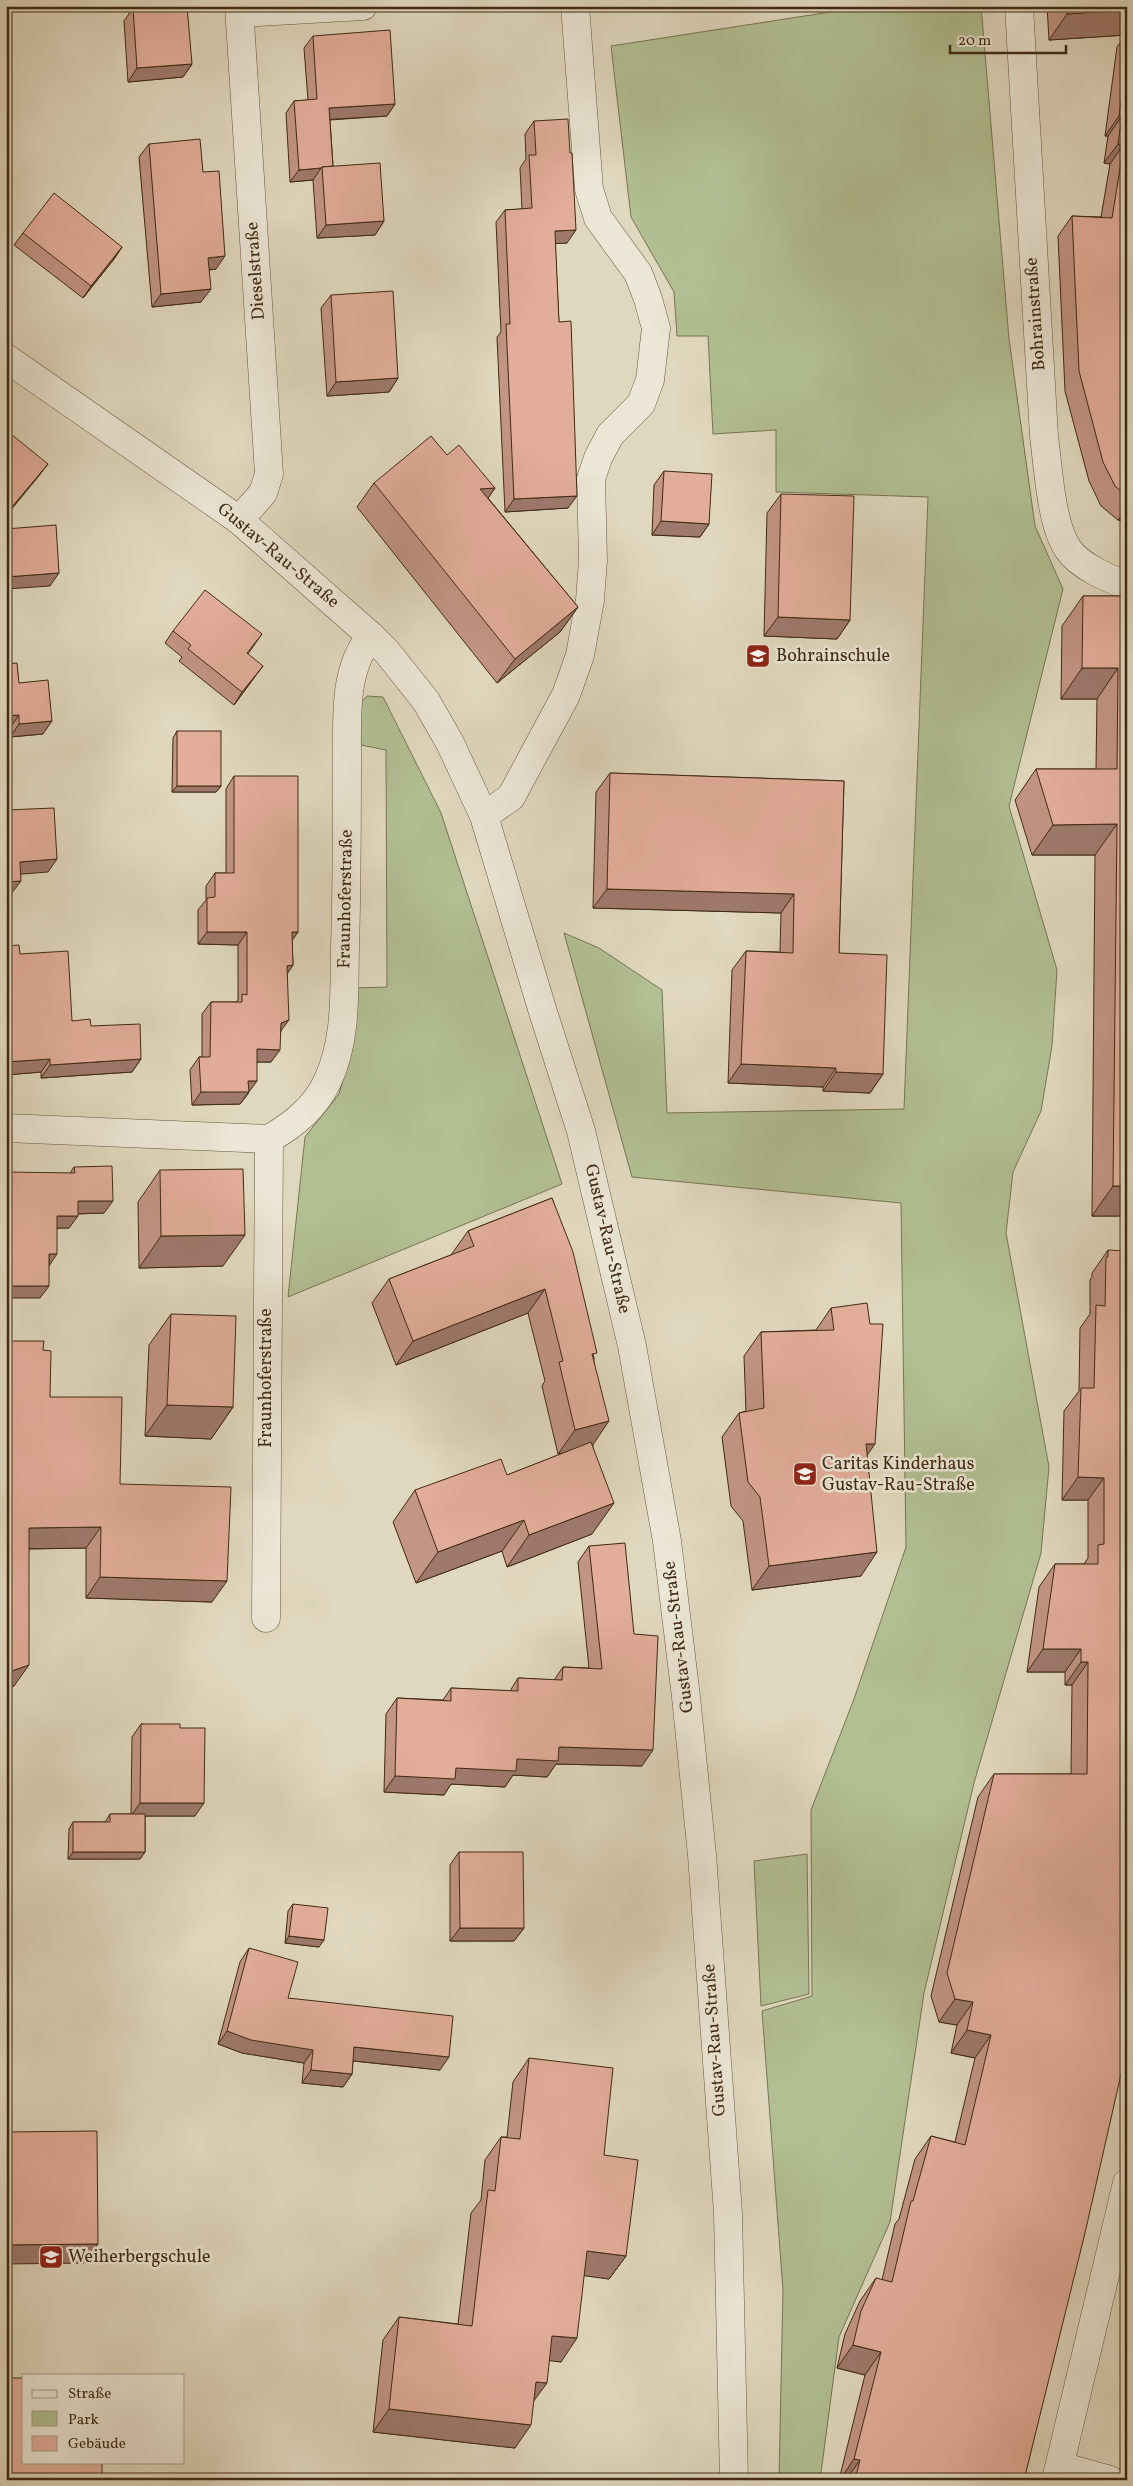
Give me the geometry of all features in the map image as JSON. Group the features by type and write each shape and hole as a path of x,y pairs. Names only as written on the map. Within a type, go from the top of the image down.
{"street":[{"name":"Dieselstraße","path":"239,520 263,493 269,474 240,10 363,6"},
{"path":"484,816 511,797 566,695 580,655 591,590 591,479 598,458 610,435 641,404 650,380 656,328 638,273 598,218 589,189 575,6"},
{"name":"Bohrainstraße","path":"1019,6 1044,436 1052,498 1061,534 1068,550 1101,576 1127,585"},
{"name":"Gustav-Rau-Straße","path":"6,358 239,520 371,636 398,665 426,701 450,743 484,816 581,1131 632,1346 667,1541 699,1825 716,2042 731,2285 734,2480"},
{"name":"Fraunhoferstraße","path":"266,1618 269,1139 291,1126 315,1102 328,1082 339,1049 343,1012 347,879 347,706 360,648 371,636"},
{"path":"6,1128 269,1139"},
{"path":"1110,2480 1058,2473 1127,2183"}],"green space":[{"path":"869,6 981,6 1009,339 1035,526 1063,589 1009,806 1057,970 1052,1046 1041,1111 1013,1172 1006,1233 1049,1467 1041,1553 974,1783 924,1993 890,2222 839,2337 820,2480 779,2480 783,2290 762,2011 812,1996 811,1810 854,1699 906,1547 901,1203 632,1177 564,933 599,948 662,990 667,1113 904,1109 928,497 776,492 776,430 713,434 708,336 677,336 674,292 631,217 611,46"},
{"path":"367,696 383,697 441,813 562,1184 288,1297 305,1137 339,1094 353,1043 354,988 387,987 386,750 356,744 359,704"},
{"path":"807,1854 809,1994 761,2006 754,1861"}],"building":[{"path":"187,6 192,64 137,68 133,8"},
{"path":"1067,6 1127,6 1127,10 1067,14"},
{"path":"390,30 395,104 329,108 333,166 299,170 294,101 317,99 313,36"},
{"path":"1127,59 1127,496 1115,486 1103,462 1079,371 1072,216 1112,218 1124,144 1118,144 1122,116 1119,116"},
{"path":"568,119 570,153 572,153 576,230 555,231 559,322 571,321 577,496 514,499 506,324 510,324 505,210 532,208 529,155 536,155 534,121"},
{"path":"200,139 203,172 219,171 225,256 208,258 211,289 161,294 149,144"},
{"path":"380,163 384,221 326,225 322,167"},
{"path":"54,193 122,247 91,286 23,233"},
{"path":"393,291 398,378 336,382 331,295"},
{"path":"6,430 48,464 6,514"},
{"path":"431,436 447,455 459,445 495,488 480,489 578,607 515,659 374,483"},
{"path":"664,471 712,474 709,524 661,521"},
{"path":"781,494 854,496 850,620 778,617"},
{"path":"56,525 59,573 6,577 6,529"},
{"path":"205,590 262,634 247,653 263,666 242,692 188,649 191,645 173,631"},
{"path":"1083,596 1127,596 1127,1186 1113,1186 1117,824 1053,825 1036,769 1117,769 1118,668 1082,668"},
{"path":"17,663 19,683 48,680 52,721 19,724 19,715 6,716 6,664"},
{"path":"177,731 221,731 221,786 177,786"},
{"path":"610,773 844,781 839,953 887,955 883,1074 836,1072 836,1068 741,1064 746,951 793,953 794,894 607,889"},
{"path":"234,776 298,776 298,932 292,932 293,965 287,966 289,1020 281,1023 280,1050 257,1049 257,1081 248,1081 249,1092 201,1092 199,1057 210,1057 211,1002 242,1002 242,994 247,995 247,932 207,932 207,898 215,897 215,873 234,873"},
{"path":"54,808 57,859 20,862 21,881 6,882 6,810"},
{"path":"19,945 20,954 68,951 72,1021 90,1019 91,1026 140,1024 141,1059 50,1065 50,1059 6,1062 6,946"},
{"path":"112,1166 113,1201 78,1201 78,1216 57,1216 57,1254 49,1254 49,1286 6,1286 6,1172 75,1173 74,1167"},
{"path":"243,1169 245,1235 161,1236 160,1170"},
{"path":"552,1198 573,1252 597,1353 592,1354 609,1421 575,1430 559,1362 563,1361 545,1289 413,1341 389,1279 474,1246 468,1231"},
{"path":"1108,1250 1127,1251 1127,2043 1124,2061 1085,2233 1024,2480 855,2480 860,2460 854,2459 881,2352 853,2345 861,2311 876,2278 892,2282 911,2201 913,2201 931,2136 965,2145 991,2035 967,2030 973,2002 955,1999 947,1973 994,1774 1087,1774 1088,1662 1081,1662 1081,1649 1043,1649 1055,1564 1098,1564 1098,1545 1104,1544 1104,1478 1078,1477 1081,1388 1094,1388 1096,1305 1105,1306 1106,1257 1108,1257"},
{"path":"867,1303 870,1324 883,1324 875,1444 866,1444 877,1552 769,1566 760,1497 748,1482 739,1413 764,1408 761,1332 834,1330 831,1308"},
{"path":"171,1314 236,1316 233,1407 167,1405"},
{"path":"6,1341 44,1341 43,1350 51,1351 50,1397 122,1397 120,1484 231,1487 227,1581 100,1577 101,1527 29,1528 29,1665 6,1673"},
{"path":"591,1442 614,1503 529,1535 524,1520 438,1552 415,1490 501,1459 507,1475"},
{"path":"625,1543 634,1634 658,1636 653,1750 559,1747 558,1761 517,1759 516,1771 456,1768 455,1779 395,1776 397,1698 451,1701 451,1688 518,1691 518,1678 562,1680 563,1667 602,1669 589,1546"},
{"path":"141,1724 180,1724 180,1728 205,1728 204,1803 140,1803"},
{"path":"6,1778 11,1778 11,1835 6,1835"},
{"path":"110,1814 145,1814 145,1852 73,1852 73,1822 110,1822"},
{"path":"459,1852 523,1852 524,1928 460,1928"},
{"path":"293,1904 328,1908 324,1940 289,1936"},
{"path":"249,1948 298,1962 288,1998 453,2016 449,2057 354,2047 352,2074 311,2070 313,2050 251,2040 227,2031"},
{"path":"529,2058 613,2068 604,2155 638,2160 626,2256 587,2251 577,2338 552,2336 547,2383 536,2382 531,2425 389,2409 399,2317 472,2326 488,2190 495,2191 501,2137 520,2139"},
{"path":"97,2131 98,2244 6,2245 6,2132"},
{"path":"6,2378 22,2378 22,2464 102,2464 102,2480 6,2480"}],"place":[{"name":"Bohrainschule","path":"758,656"},
{"name":"Caritas Kinderhaus Gustav-Rau-Straße","path":"805,1474"},
{"name":"Weiherbergschule","path":"51,2257"}]}
